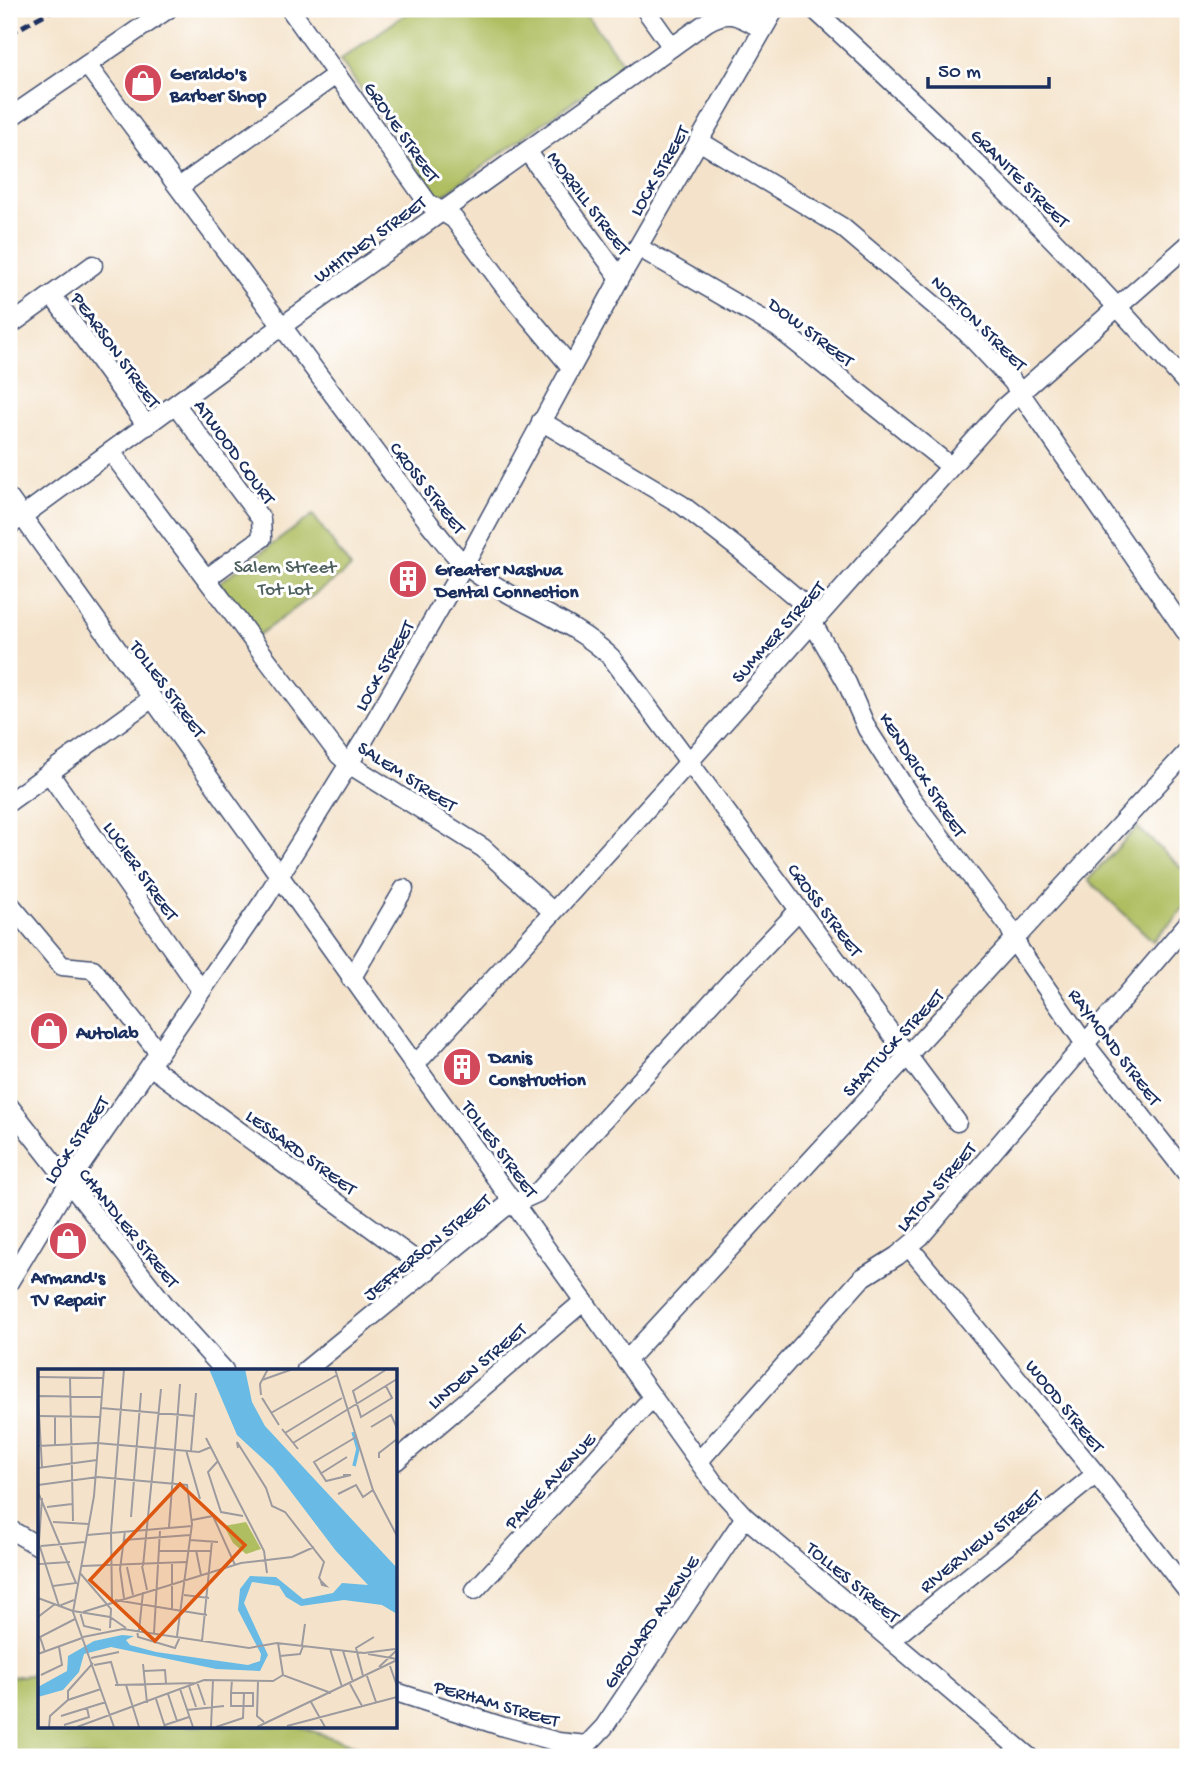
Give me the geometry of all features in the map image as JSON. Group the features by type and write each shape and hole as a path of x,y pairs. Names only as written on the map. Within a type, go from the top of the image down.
{"street":[{"path":"9,118 168,9"},
{"name":"GROVE STREET","path":"290,9 428,202 454,219 510,294 571,367"},
{"path":"645,9 672,47"},
{"name":"LOCK STREET","path":"9,1282 68,1184 279,876 349,764 465,564 620,278 775,9"},
{"name":"GRANITE STREET","path":"814,9 946,131 1118,305 1188,385"},
{"name":"WHITNEY STREET","path":"15,522 707,22 723,14 741,17 762,29"},
{"name":"CROSS STREET","path":"87,65 429,523 465,564 484,578 582,633 597,644 622,671 957,1122"},
{"path":"179,187 337,74"},
{"name":"NORTON STREET","path":"699,141 842,227 949,316 1019,391 1188,635"},
{"name":"MORRILL STREET","path":"527,151 620,278"},
{"name":"SUMMER STREET","path":"415,1065 1019,391 1188,245"},
{"name":"DOW STREET","path":"638,247 778,328 950,466"},
{"path":"9,326 93,265"},
{"name":"PEARSON STREET","path":"52,295 147,426"},
{"name":"ATWOOD COURT","path":"176,405 261,519 262,538 207,578"},
{"name":"KENDRICK STREET","path":"541,422 682,506 740,550 815,619 883,757 1015,939"},
{"name":"SALEM STREET","path":"111,452 316,726 349,764 483,848 552,911"},
{"name":"TOLLES STREET","path":"9,498 15,522 151,699 714,1483 745,1517 1028,1757"},
{"path":"9,802 151,699"},
{"name":"SHATTUCK STREET","path":"626,1361 1188,751"},
{"name":"LUCIER STREET","path":"49,774 201,990"},
{"path":"352,979 404,889"},
{"name":"LESSARD STREET","path":"10,904 62,966 93,969 154,1060 429,1270"},
{"name":"JEFFERSON STREET","path":"307,1369 504,1208 537,1193 799,909"},
{"name":"LATON STREET","path":"699,1461 862,1278 909,1247 1188,923"},
{"name":"RAYMOND STREET","path":"1015,939 1085,1044 1188,1175"},
{"name":"CHANDLER STREET","path":"9,1106 165,1305 223,1369"},
{"name":"WOOD STREET","path":"909,1247 1096,1474 1188,1592"},
{"name":"LINDEN STREET","path":"397,1460 584,1301"},
{"name":"PAIGE AVENUE","path":"475,1590 653,1397"},
{"name":"RIVERVIEW STREET","path":"891,1640 1096,1474"},
{"name":"GIROUARD AVENUE","path":"587,1745 604,1727 745,1517"},
{"path":"9,1529 38,1547"},
{"name":"PERHAM STREET","path":"397,1692 558,1742 587,1745"}],"green space":[{"path":"413,9 583,9 624,65 439,198 340,60"},
{"name":"Salem Street Tot Lot","path":"313,515 351,568 257,636 219,583"},
{"path":"1137,827 1188,874 1188,903 1153,941 1088,880"},
{"path":"38,1674 38,1728 304,1728 373,1752 369,1757 9,1757 9,1677"}],"railway":[{"path":"9,34 54,9"}],"place":[{"name":"Geraldo's Barber Shop","path":"143,83"},
{"name":"Greater Nashua Dental Connection","path":"408,579"},
{"name":"Autolab","path":"49,1031"},
{"name":"Danis Construction","path":"462,1067"},
{"name":"Armand's TV Repair","path":"68,1241"}]}
